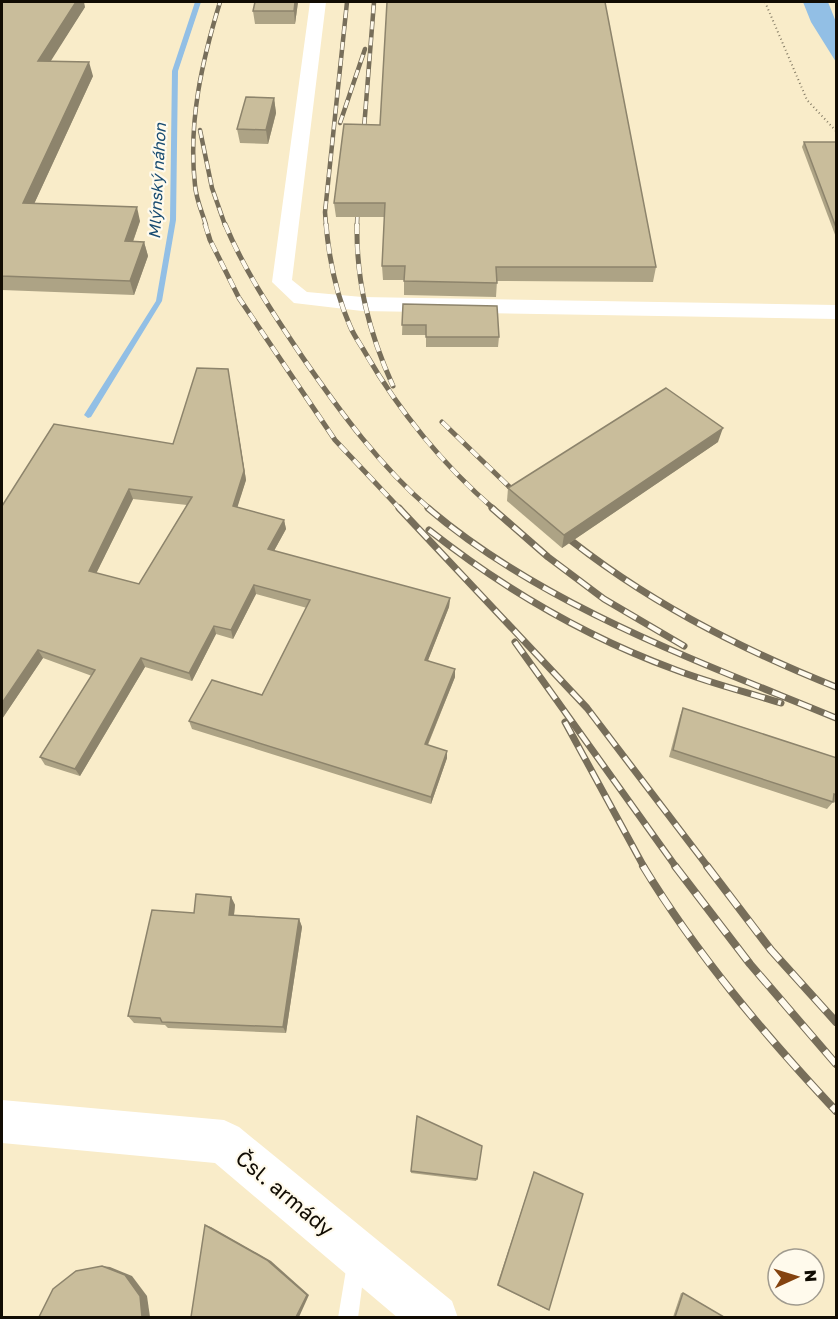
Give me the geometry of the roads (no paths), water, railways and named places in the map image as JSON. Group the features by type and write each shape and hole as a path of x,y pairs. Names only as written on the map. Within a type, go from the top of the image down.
{"main road":[{"name":"Čsl. armády","path":"2,1122 224,1142 435,1317"}],"street":[{"path":"318,2 282,282 301,298 362,304 837,312"}],"lane":[{"path":"348,1317 358,1253"}],"water":[{"path":"803,2 828,2 836,22 836,62 811,22"}],"waterway":[{"name":"Mlýnský náhon","path":"88,415 159,301 173,220 175,71 198,2"}],"railway":[{"path":"206,225 196,190 193,138 202,69 220,2"},
{"path":"326,225 325,212 347,2"},
{"path":"363,141 374,2"},
{"path":"340,123 365,49"},
{"path":"200,130 212,188 225,225"},
{"path":"357,225 358,200"},
{"path":"205,224 210,240 239,298 335,440 400,509"},
{"path":"225,224 261,293 332,399 394,475 430,509"},
{"path":"326,224 337,289 356,337 393,396 424,437 458,475 494,509"},
{"path":"357,225 359,266 366,307 377,346 393,386"},
{"path":"442,422 522,499"},
{"path":"399,508 587,708 708,867"},
{"path":"428,508 473,543 521,574 571,602 677,652 836,718"},
{"path":"492,508 548,557 604,599 684,646"},
{"path":"429,530 516,592 578,627 689,675 781,703"},
{"path":"558,530 623,578 691,619 762,655 836,687"},
{"path":"515,642 676,867"},
{"path":"565,722 644,867"},
{"path":"643,866 709,963 783,1053 836,1111"},
{"path":"675,866 750,964 836,1064"},
{"path":"707,866 771,950 836,1022"}]}
